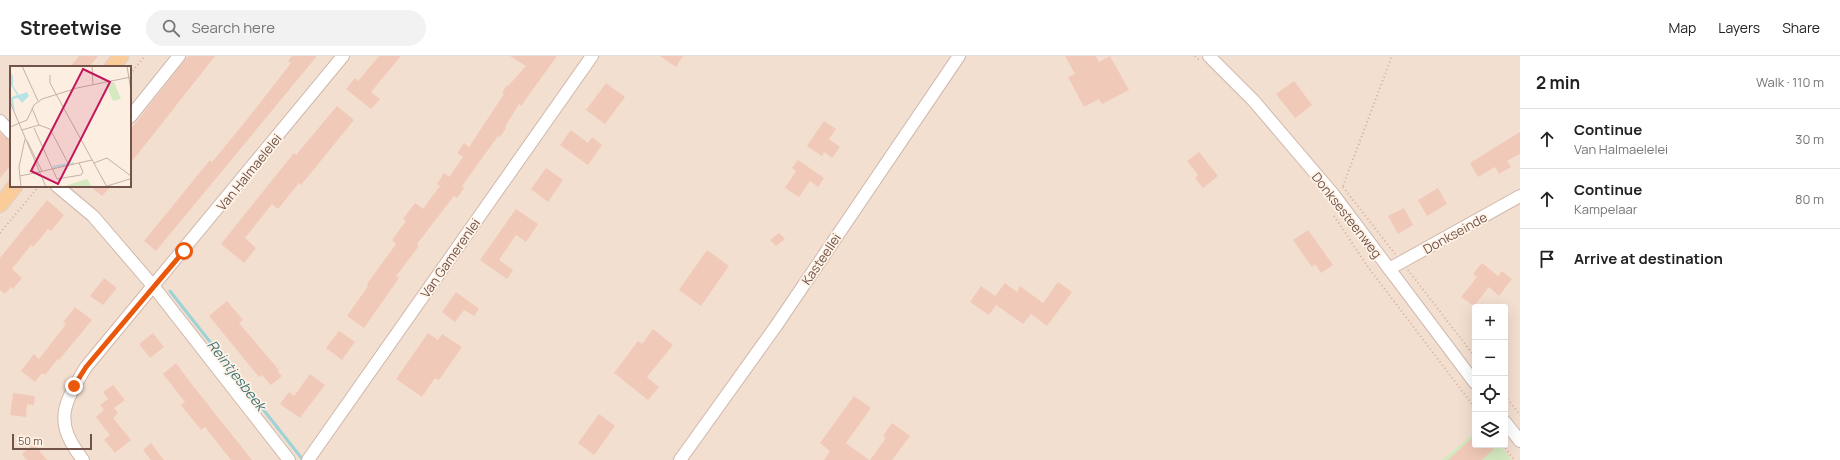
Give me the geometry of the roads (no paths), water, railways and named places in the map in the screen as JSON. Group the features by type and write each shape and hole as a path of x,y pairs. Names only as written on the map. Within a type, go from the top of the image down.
{"main road":[{"path":"113,66 121,56"},
{"path":"0,205 14,187"}],"street":[{"path":"131,115 179,56"},
{"name":"Van Halmaelelei","path":"83,460 67,434 64,418 68,396 86,367 154,287 343,56"},
{"name":"Van Gamerenlei","path":"308,460 592,56"},
{"name":"Kasteellei","path":"680,460 776,326 959,56"},
{"name":"Donksesteenweg","path":"1209,56 1253,100 1333,194 1472,379"},
{"path":"0,121 10,132"},
{"path":"60,187 70,190 154,287 289,460"},
{"name":"Donkseinde","path":"1389,269 1520,196"},
{"path":"1508,426 1520,441"}],"waterway":[{"name":"Reintjesbeek","path":"170,291 303,460"}]}
